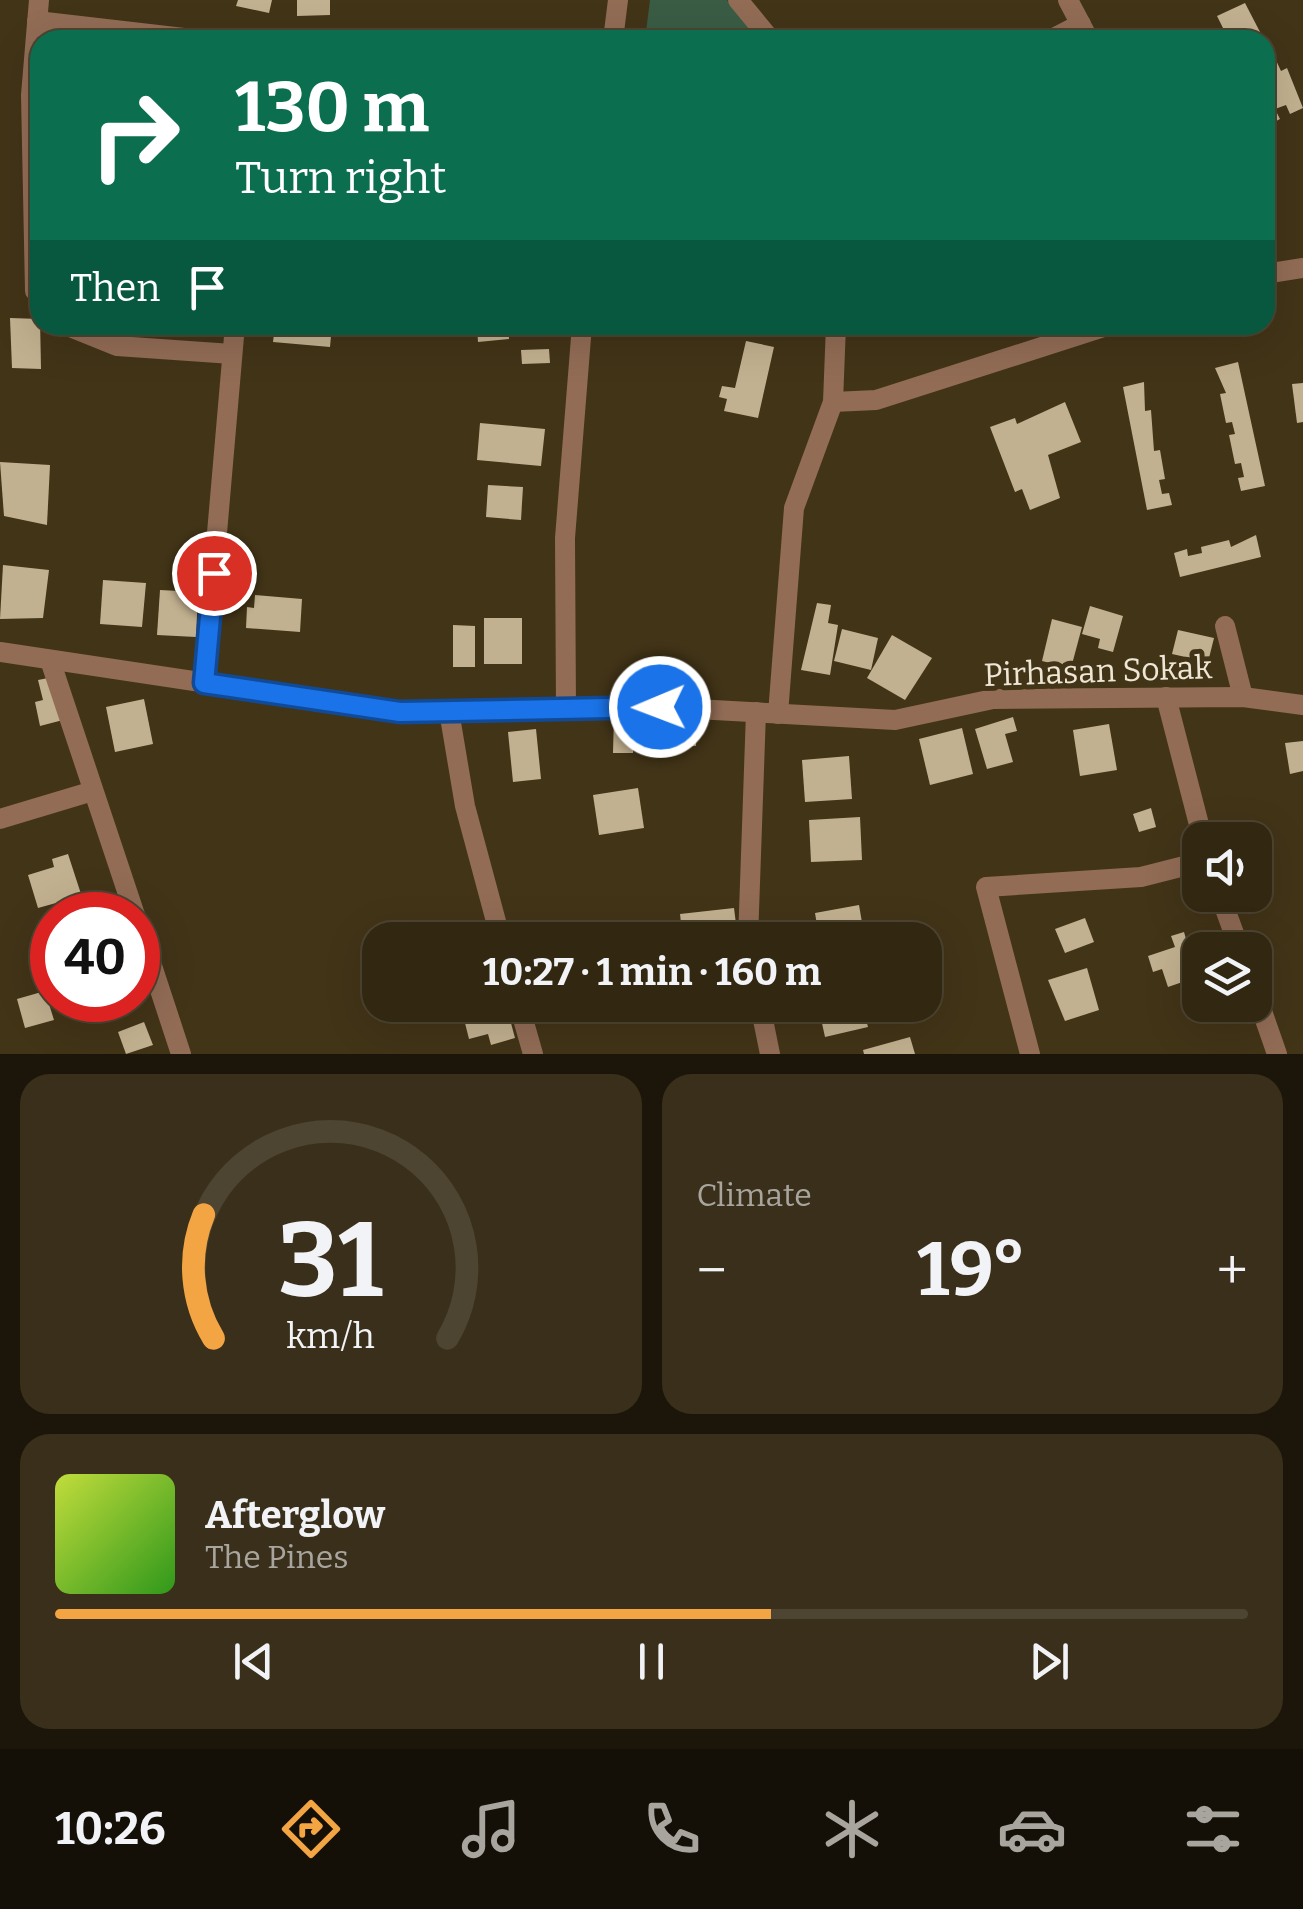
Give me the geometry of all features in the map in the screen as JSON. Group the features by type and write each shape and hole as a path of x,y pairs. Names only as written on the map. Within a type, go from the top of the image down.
{"street":[{"path":"614,30 618,0"},
{"path":"738,0 763,30"},
{"path":"1068,0 1084,30"},
{"path":"38,10 147,30"},
{"path":"1275,272 1303,268"},
{"path":"90,335 117,346 232,354"},
{"path":"204,683 234,335"},
{"path":"566,709 565,538 581,335"},
{"path":"778,714 794,508 833,402 836,335"},
{"path":"833,402 876,400 1079,335"},
{"path":"1226,626 1243,697"},
{"name":"Pirhasan Sokak","path":"0,652 400,712 756,712 895,720 993,699 1243,697 1303,705"},
{"path":"50,660 127,892"},
{"path":"1166,698 1198,822"},
{"path":"449,711 465,806 497,922"},
{"path":"749,922 756,712"},
{"path":"0,819 94,791"},
{"path":"1030,1054 986,887 1141,877 1182,867"},
{"path":"160,990 181,1054"},
{"path":"524,1022 533,1054"},
{"path":"763,1022 770,1054"},
{"path":"1266,1022 1278,1054"}],"green space":[{"path":"650,0 727,0 751,30 646,30"}],"building":[{"path":"238,0 272,0 269,13 236,6"},
{"path":"297,0 330,0 330,15 297,16"},
{"path":"1245,3 1259,30 1224,30 1217,16"},
{"path":"1275,58 1281,71 1287,68 1303,108 1290,114 1286,105 1275,109"},
{"path":"10,318 30,319 30,335 40,335 41,369 12,368"},
{"path":"274,335 331,335 330,347 273,342"},
{"path":"478,335 509,335 509,339 478,342"},
{"path":"746,341 774,347 758,418 724,411 727,399 719,397 722,386 735,388"},
{"path":"549,349 550,363 522,364 521,350"},
{"path":"1238,362 1265,486 1241,491 1241,463 1235,464 1229,435 1235,434 1232,422 1226,423 1220,394 1226,393 1215,368"},
{"path":"1144,382 1145,411 1151,410 1154,451 1160,450 1165,479 1159,480 1162,494 1169,493 1172,505 1147,510 1123,387"},
{"path":"1303,383 1303,422 1297,423 1292,384"},
{"path":"1065,402 1081,442 1048,455 1060,498 1030,510 1022,489 1015,492 990,427 1015,418 1017,424"},
{"path":"480,423 545,429 541,466 477,460"},
{"path":"0,462 50,465 47,525 4,516"},
{"path":"488,485 523,487 521,520 486,517"},
{"path":"1256,535 1261,557 1180,577 1174,553 1187,549 1188,556 1202,553 1201,547 1229,540 1231,547"},
{"path":"3,565 49,570 43,618 0,619"},
{"path":"103,580 146,583 142,627 100,624"},
{"path":"160,590 198,592 196,637 157,635"},
{"path":"255,595 302,599 300,632 246,628 247,607 254,608"},
{"path":"817,603 831,605 828,623 838,625 830,675 801,670"},
{"path":"1090,606 1123,616 1113,652 1098,648 1100,639 1082,634"},
{"path":"484,618 522,618 522,664 484,664"},
{"path":"1052,619 1082,627 1071,668 1042,661"},
{"path":"453,625 475,626 475,667 453,667"},
{"path":"842,629 878,638 871,670 834,661"},
{"path":"1178,630 1214,638 1208,662 1172,654"},
{"path":"892,635 932,658 905,700 867,678"},
{"path":"53,677 63,720 40,726 35,702 43,700 38,680"},
{"path":"144,699 153,744 115,752 106,707"},
{"path":"614,716 635,717 633,753 613,753"},
{"path":"640,716 697,718 696,746 639,744"},
{"path":"1013,717 1017,731 1005,734 1013,762 987,769 975,729"},
{"path":"1109,724 1117,770 1080,776 1073,730"},
{"path":"962,728 973,774 930,785 919,739"},
{"path":"536,729 541,779 513,782 508,732"},
{"path":"1303,741 1303,771 1290,774 1285,743"},
{"path":"849,756 852,799 805,802 802,760"},
{"path":"638,788 644,828 599,835 593,795"},
{"path":"1151,808 1156,827 1139,832 1133,814"},
{"path":"860,817 862,860 811,862 809,820"},
{"path":"68,854 80,892 33,892 28,875 54,867 52,859"},
{"path":"859,905 862,922 816,922 815,913"},
{"path":"734,908 736,922 681,922 680,914"},
{"path":"1085,918 1094,942 1065,953 1055,929"},
{"path":"1182,933 1182,982 1168,987 1162,969 1153,972 1148,956 1175,947 1171,936"},
{"path":"1087,968 1099,1010 1065,1021 1048,980"},
{"path":"30,995 30,1022 47,1022 25,1028 17,999"},
{"path":"144,1022 153,1045 126,1054 118,1032"},
{"path":"511,1022 515,1038 491,1045 488,1034 469,1039 465,1023"},
{"path":"822,1022 867,1022 868,1027 825,1037"},
{"path":"910,1037 915,1054 864,1054 863,1050"}],"route":[{"path":"214,573 204,683 400,712 660,707"}]}
